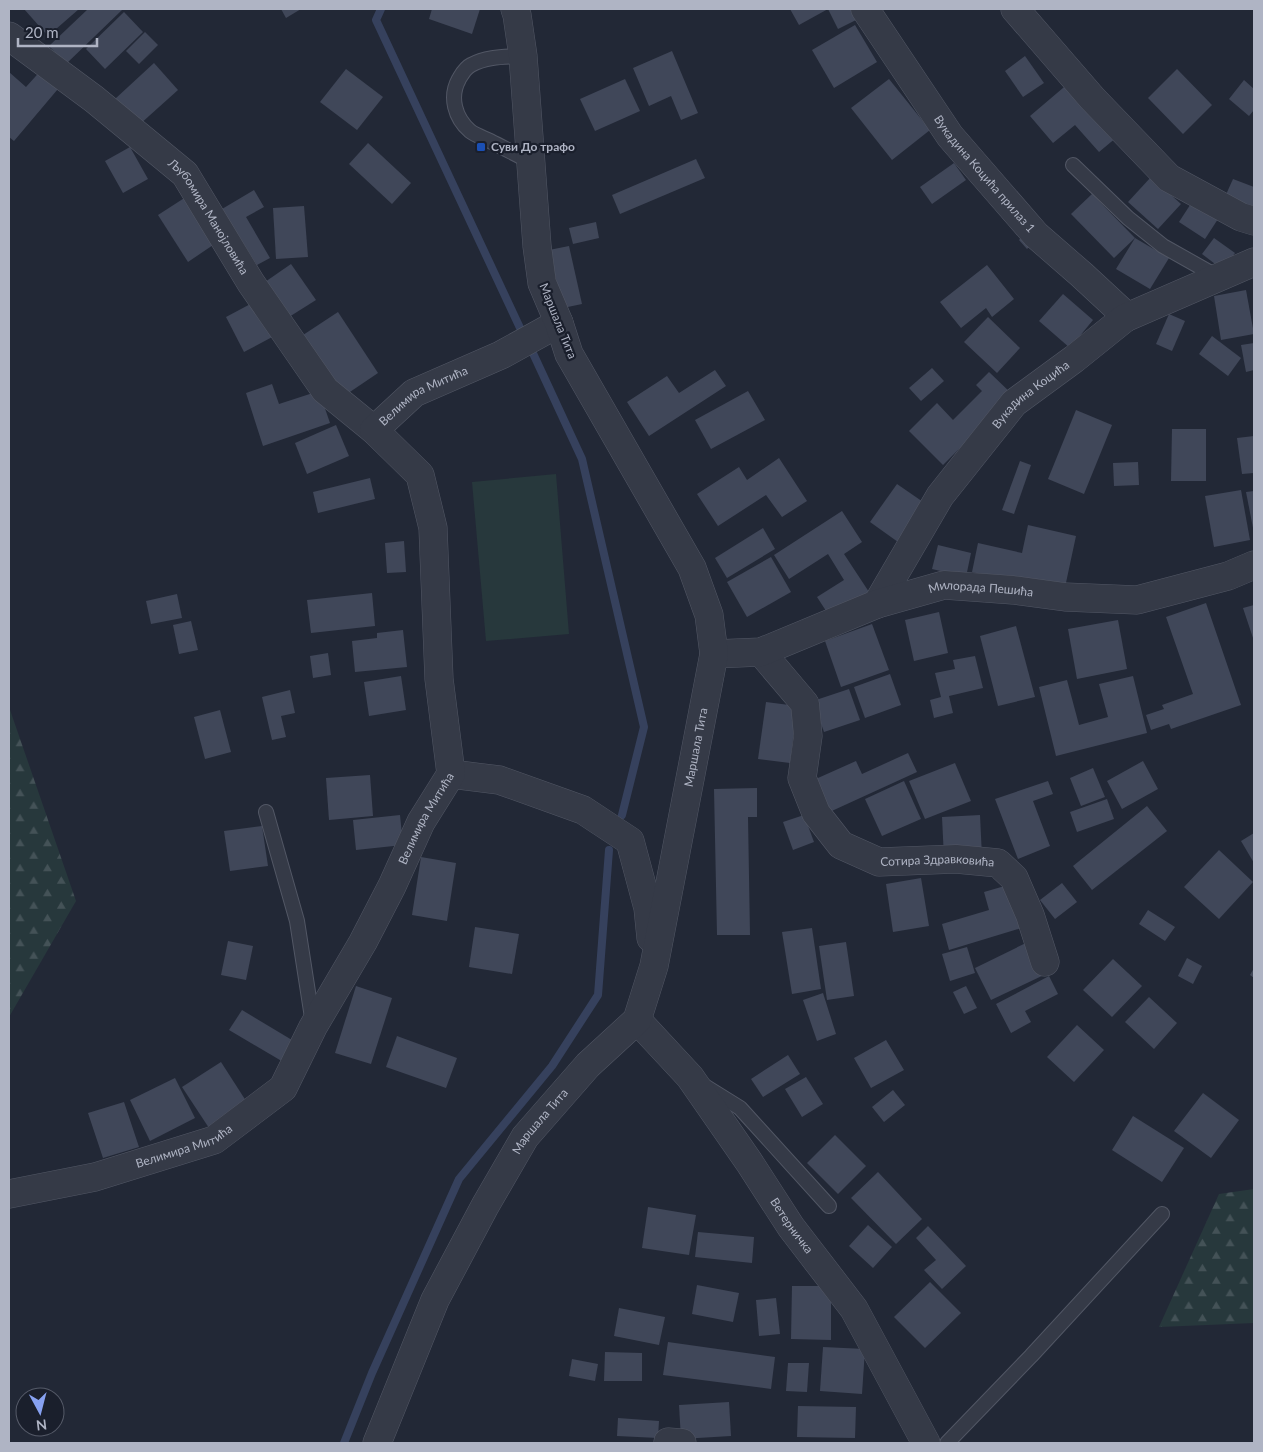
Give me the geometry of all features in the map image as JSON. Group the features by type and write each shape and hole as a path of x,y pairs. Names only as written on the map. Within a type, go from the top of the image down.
{"street":[{"name":"Маршала Тита","path":"378,1443 436,1300 485,1206 525,1137 588,1065 637,1020 654,966 714,654 709,615 692,568 570,354 542,283 537,246 523,56 515,9"},
{"name":"Вукадина Коцића прилаз 1","path":"865,9 950,136 1036,235 1123,313 1125,318"},
{"path":"1015,9 1092,98 1169,178 1241,217 1254,221"},
{"name":"Љубомира Манојловића","path":"9,36 94,99 185,174 251,283 325,390 374,430"},
{"name":"Вукадина Коцића","path":"878,604 940,496 1014,403 1074,359 1125,318 1254,262"},
{"name":"Велимира Митића","path":"9,1194 95,1177 214,1140 283,1088 313,1027 363,942 392,886 421,822 451,774 439,679 433,528 420,475 374,430 414,392 501,355 559,323"},
{"name":"Милорада Пешића","path":"714,654 761,652 878,604 944,584 1014,590 1065,597 1137,600 1228,576 1254,565"},
{"name":"Сотира Здравковића","path":"761,652 805,704 808,736 802,778 816,813 841,845 879,862 956,859 998,863 1014,878 1030,915 1045,962"},
{"path":"451,774 499,780 583,810 630,841 648,908 654,966"},
{"name":"Ветерничка","path":"637,1020 690,1077 791,1227 854,1309 926,1443"}],"lane":[{"path":"523,56 481,60 468,66 457,83 454,102 460,120 471,132 531,162"},
{"path":"1073,165 1128,218 1163,246 1218,278"},
{"path":"266,812 297,921 313,1027"},
{"path":"690,1077 740,1108 829,1206"},
{"path":"947,1443 1162,1214"}],"green space":[{"path":"556,474 569,634 486,641 472,482"},
{"path":"9,707 76,901 9,1017"},
{"path":"1254,1189 1254,1323 1159,1327 1219,1194"}],"building":[{"path":"24,9 79,9 48,36"},
{"path":"88,9 122,10 66,64 49,46"},
{"path":"281,9 301,9 286,18"},
{"path":"432,9 480,9 472,34 429,19"},
{"path":"790,9 828,9 799,25"},
{"path":"828,9 855,9 860,18 838,29"},
{"path":"124,12 143,32 105,69 86,49"},
{"path":"855,25 877,62 834,88 812,50"},
{"path":"145,32 158,45 139,64 126,51"},
{"path":"672,51 698,113 681,120 671,96 649,106 633,68"},
{"path":"1025,56 1044,83 1023,97 1005,71"},
{"path":"154,63 178,90 139,125 115,99"},
{"path":"44,67 63,83 14,141 9,137 9,72 26,87"},
{"path":"346,69 383,97 357,130 320,102"},
{"path":"1177,69 1212,105 1183,134 1148,98"},
{"path":"625,79 640,111 595,131 580,99"},
{"path":"889,79 930,130 892,160 851,108"},
{"path":"1244,80 1254,89 1254,110 1249,116 1229,99"},
{"path":"1070,82 1117,137 1099,152 1075,125 1053,143 1030,116"},
{"path":"368,143 411,183 392,204 349,164"},
{"path":"130,147 148,179 123,193 105,161"},
{"path":"696,159 705,178 620,214 612,195"},
{"path":"954,163 966,180 932,204 920,187"},
{"path":"1151,177 1181,204 1158,229 1128,202"},
{"path":"1233,179 1254,187 1254,208 1224,199"},
{"path":"254,190 264,207 246,217 270,258 257,265 222,209"},
{"path":"1092,194 1135,238 1114,258 1071,214"},
{"path":"189,195 219,241 188,262 158,215"},
{"path":"1192,202 1218,219 1205,239 1179,222"},
{"path":"304,206 308,257 276,259 273,208"},
{"path":"596,222 599,238 573,244 569,228"},
{"path":"1022,237 1030,246 1027,249 1019,240"},
{"path":"1135,238 1169,258 1150,289 1116,269"},
{"path":"1214,238 1235,253 1223,270 1202,254"},
{"path":"569,246 582,304 563,308 549,250"},
{"path":"291,264 316,300 289,317 265,282"},
{"path":"987,265 1014,299 992,317 986,308 961,328 940,302"},
{"path":"1246,290 1254,334 1221,340 1214,296"},
{"path":"1063,294 1093,320 1070,348 1039,321"},
{"path":"258,300 276,335 244,352 226,317"},
{"path":"338,312 378,373 341,398 300,337"},
{"path":"1169,314 1185,321 1172,351 1156,344"},
{"path":"988,317 1020,348 997,373 964,342"},
{"path":"1212,336 1241,358 1228,376 1199,354"},
{"path":"1254,343 1254,370 1246,372 1241,345"},
{"path":"932,368 944,381 921,401 909,388"},
{"path":"715,370 726,386 649,436 627,402 667,376 679,393"},
{"path":"989,372 1013,395 943,465 909,431 937,403 953,420 982,391 976,385"},
{"path":"272,384 279,404 319,391 330,423 263,446 246,393"},
{"path":"748,391 765,420 711,449 695,420"},
{"path":"1076,410 1112,425 1084,494 1048,479"},
{"path":"336,425 349,456 307,474 295,443"},
{"path":"1172,429 1206,429 1206,481 1171,481"},
{"path":"1254,436 1254,473 1242,474 1237,438"},
{"path":"779,458 807,501 782,517 766,495 718,526 697,494 739,467 747,480"},
{"path":"1020,461 1031,465 1014,514 1002,510"},
{"path":"1138,462 1139,485 1114,486 1113,463"},
{"path":"370,478 375,499 318,513 313,492"},
{"path":"897,484 926,504 898,542 870,522"},
{"path":"1241,490 1250,540 1214,547 1205,496"},
{"path":"1254,491 1254,528 1253,528 1246,492"},
{"path":"842,511 862,542 844,554 869,592 830,617 817,597 844,580 828,554 789,579 774,555"},
{"path":"1028,525 1076,536 1064,592 972,572 978,543 1022,553"},
{"path":"763,528 775,549 727,578 715,558"},
{"path":"404,541 406,572 387,573 385,543"},
{"path":"938,545 971,553 966,577 932,569"},
{"path":"771,557 791,592 747,617 727,582"},
{"path":"372,593 375,626 311,633 307,600"},
{"path":"177,594 182,618 151,624 146,601"},
{"path":"1206,603 1241,705 1171,729 1169,724 1151,730 1146,715 1164,709 1162,705 1193,694 1166,617"},
{"path":"1254,605 1254,641 1243,608"},
{"path":"939,612 948,653 914,661 905,620"},
{"path":"1118,620 1127,669 1077,679 1068,629"},
{"path":"191,621 198,650 179,654 173,625"},
{"path":"872,624 889,670 841,687 825,641"},
{"path":"1016,626 1035,697 998,706 980,636"},
{"path":"403,630 407,667 355,672 352,641 377,638 377,633"},
{"path":"328,653 331,675 313,678 310,656"},
{"path":"975,656 983,688 949,696 953,713 934,718 930,700 941,697 935,673 955,669 953,660"},
{"path":"890,674 901,705 865,718 854,687"},
{"path":"401,676 406,710 369,716 364,682"},
{"path":"1133,676 1147,733 1056,756 1039,687 1067,680 1079,725 1108,717 1099,684"},
{"path":"849,689 860,720 824,732 813,701"},
{"path":"290,690 295,713 281,716 286,737 272,740 262,697"},
{"path":"766,702 797,706 790,763 758,759"},
{"path":"220,710 231,752 205,759 194,717"},
{"path":"908,753 917,772 823,815 809,782 856,761 862,774"},
{"path":"1143,761 1158,789 1122,809 1107,781"},
{"path":"955,763 971,801 925,819 909,781"},
{"path":"1093,768 1105,797 1081,806 1070,778"},
{"path":"370,775 373,816 329,820 326,778"},
{"path":"904,781 921,819 882,836 865,799"},
{"path":"1048,781 1053,794 1033,801 1050,846 1018,859 995,799"},
{"path":"757,788 757,817 748,817 750,935 717,935 714,789"},
{"path":"1107,799 1114,819 1077,832 1070,812"},
{"path":"1147,806 1167,831 1092,890 1073,866"},
{"path":"400,815 403,845 356,850 353,820"},
{"path":"804,815 814,842 793,850 783,822"},
{"path":"980,815 982,857 944,858 942,817"},
{"path":"262,826 268,866 230,871 224,831"},
{"path":"1254,833 1254,863 1241,841"},
{"path":"1219,850 1253,882 1219,919 1184,887"},
{"path":"421,857 456,863 447,921 412,915"},
{"path":"921,878 929,926 893,932 886,884"},
{"path":"1015,883 1028,926 949,950 942,924 989,910 984,892"},
{"path":"1062,883 1077,902 1055,919 1040,900"},
{"path":"1148,910 1175,927 1165,941 1139,924"},
{"path":"475,927 519,934 512,974 469,967"},
{"path":"812,928 821,989 792,994 782,932"},
{"path":"228,941 253,946 246,980 221,975"},
{"path":"1030,941 1046,974 991,1000 975,968"},
{"path":"846,942 854,996 827,1000 819,946"},
{"path":"967,947 975,973 950,981 942,954"},
{"path":"1187,958 1202,966 1193,984 1178,976"},
{"path":"1113,959 1142,986 1112,1017 1083,990"},
{"path":"1254,968 1254,978 1250,975"},
{"path":"1049,976 1058,994 1025,1011 1031,1022 1011,1033 996,1004"},
{"path":"356,986 392,998 371,1064 335,1053"},
{"path":"966,986 977,1008 964,1014 953,992"},
{"path":"823,993 836,1034 817,1041 803,1000"},
{"path":"1149,997 1177,1023 1154,1049 1125,1022"},
{"path":"242,1010 297,1043 285,1063 229,1030"},
{"path":"1077,1025 1104,1050 1074,1082 1047,1057"},
{"path":"397,1036 457,1058 446,1088 386,1067"},
{"path":"886,1040 904,1070 871,1088 854,1058"},
{"path":"788,1055 800,1074 763,1097 751,1079"},
{"path":"221,1062 248,1104 209,1128 182,1087"},
{"path":"806,1077 823,1104 802,1117 785,1089"},
{"path":"175,1078 195,1118 150,1141 130,1100"},
{"path":"893,1090 905,1105 884,1122 872,1107"},
{"path":"1203,1093 1239,1120 1211,1158 1174,1131"},
{"path":"124,1102 139,1147 103,1158 88,1113"},
{"path":"1133,1116 1184,1148 1162,1182 1112,1150"},
{"path":"835,1135 866,1166 838,1194 807,1163"},
{"path":"878,1172 922,1219 896,1244 851,1198"},
{"path":"648,1207 696,1215 689,1255 642,1248"},
{"path":"868,1225 892,1247 873,1268 849,1246"},
{"path":"928,1226 966,1266 942,1289 924,1270 936,1260 916,1238"},
{"path":"698,1232 754,1237 752,1263 695,1257"},
{"path":"930,1282 961,1313 925,1348 894,1317"},
{"path":"697,1285 739,1293 733,1322 692,1314"},
{"path":"792,1286 831,1286 831,1340 791,1339"},
{"path":"776,1298 780,1334 759,1336 756,1300"},
{"path":"619,1308 665,1317 659,1345 614,1336"},
{"path":"668,1342 775,1357 771,1389 663,1375"},
{"path":"823,1347 865,1349 862,1394 820,1391"},
{"path":"605,1352 642,1353 642,1381 604,1381"},
{"path":"572,1359 598,1364 595,1381 569,1376"},
{"path":"788,1363 809,1363 807,1392 786,1391"},
{"path":"729,1402 731,1436 681,1439 679,1405"},
{"path":"798,1406 856,1407 855,1438 797,1437"},
{"path":"618,1418 659,1421 658,1438 617,1436"}],"waterway":[{"path":"381,9 376,20 521,330"},
{"path":"531,349 582,459 644,727 622,815"},
{"path":"344,1443 372,1373 459,1179 552,1066 598,995 609,850"}],"place":[{"name":"Суви До трафо","path":"481,147"}]}
